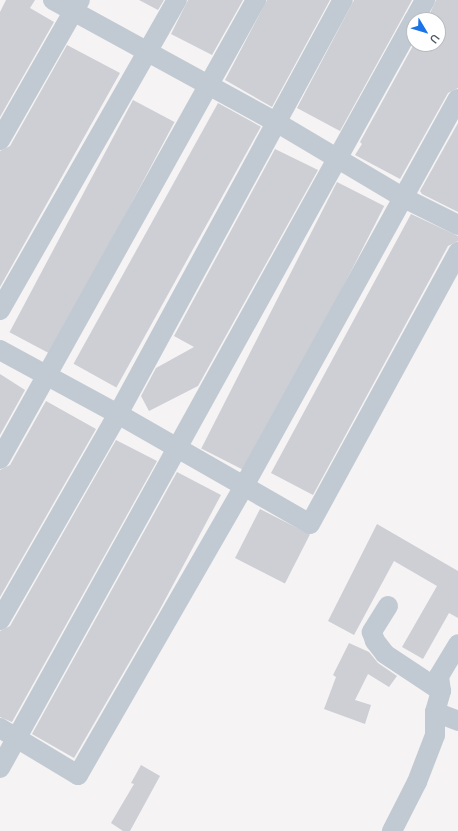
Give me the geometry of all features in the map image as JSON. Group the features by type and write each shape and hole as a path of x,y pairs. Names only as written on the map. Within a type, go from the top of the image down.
{"street":[{"path":"53,0 77,6 149,52 276,122 404,198 458,225"},
{"path":"0,310 149,52 177,0"},
{"path":"0,459 256,0"},
{"path":"0,620 118,414 343,0"},
{"path":"418,12 425,0"},
{"path":"0,140 77,6"},
{"path":"0,768 339,159 406,35"},
{"path":"0,728 78,775 244,486 458,99"},
{"path":"0,350 178,447 310,524 458,252"},
{"path":"388,606 372,632 375,640 385,654 441,691"},
{"path":"392,831 417,782 435,734 435,712 441,691 439,676 458,644"},
{"path":"435,712 458,721"}],"building":[{"path":"6,0 35,0 30,8 54,22 0,117 0,12"},
{"path":"139,0 164,0 158,10"},
{"path":"188,0 243,0 212,55 171,34"},
{"path":"267,0 330,0 272,107 225,80"},
{"path":"354,0 412,0 340,131 297,108"},
{"path":"436,0 458,0 458,88 448,93 400,179 355,155 362,144 360,142 410,52 446,52 446,12 431,12"},
{"path":"67,45 120,73 0,287 0,151 10,146"},
{"path":"133,100 174,122 51,354 10,332"},
{"path":"218,103 261,127 116,387 74,364"},
{"path":"458,123 458,212 422,194 420,191"},
{"path":"275,149 318,170 198,386 149,411 141,396 156,368 194,347 174,336"},
{"path":"337,182 384,206 248,472 201,448"},
{"path":"411,214 458,236 458,241 448,246 313,495 271,473"},
{"path":"0,374 25,390 0,435"},
{"path":"46,401 96,429 0,597 0,470 10,465"},
{"path":"116,440 157,461 12,722 0,717 0,631 10,626"},
{"path":"177,472 221,495 159,611 74,758 32,734"},
{"path":"260,509 310,534 285,583 235,558"},
{"path":"377,524 458,571 458,618 449,613 423,659 402,647 437,586 394,561 354,635 328,621"},
{"path":"349,643 369,652 378,663 397,676 389,687 368,674 355,700 371,705 365,724 324,709 336,677 333,675"},
{"path":"141,765 160,776 130,831 123,831 111,823 134,784 131,783"}]}
